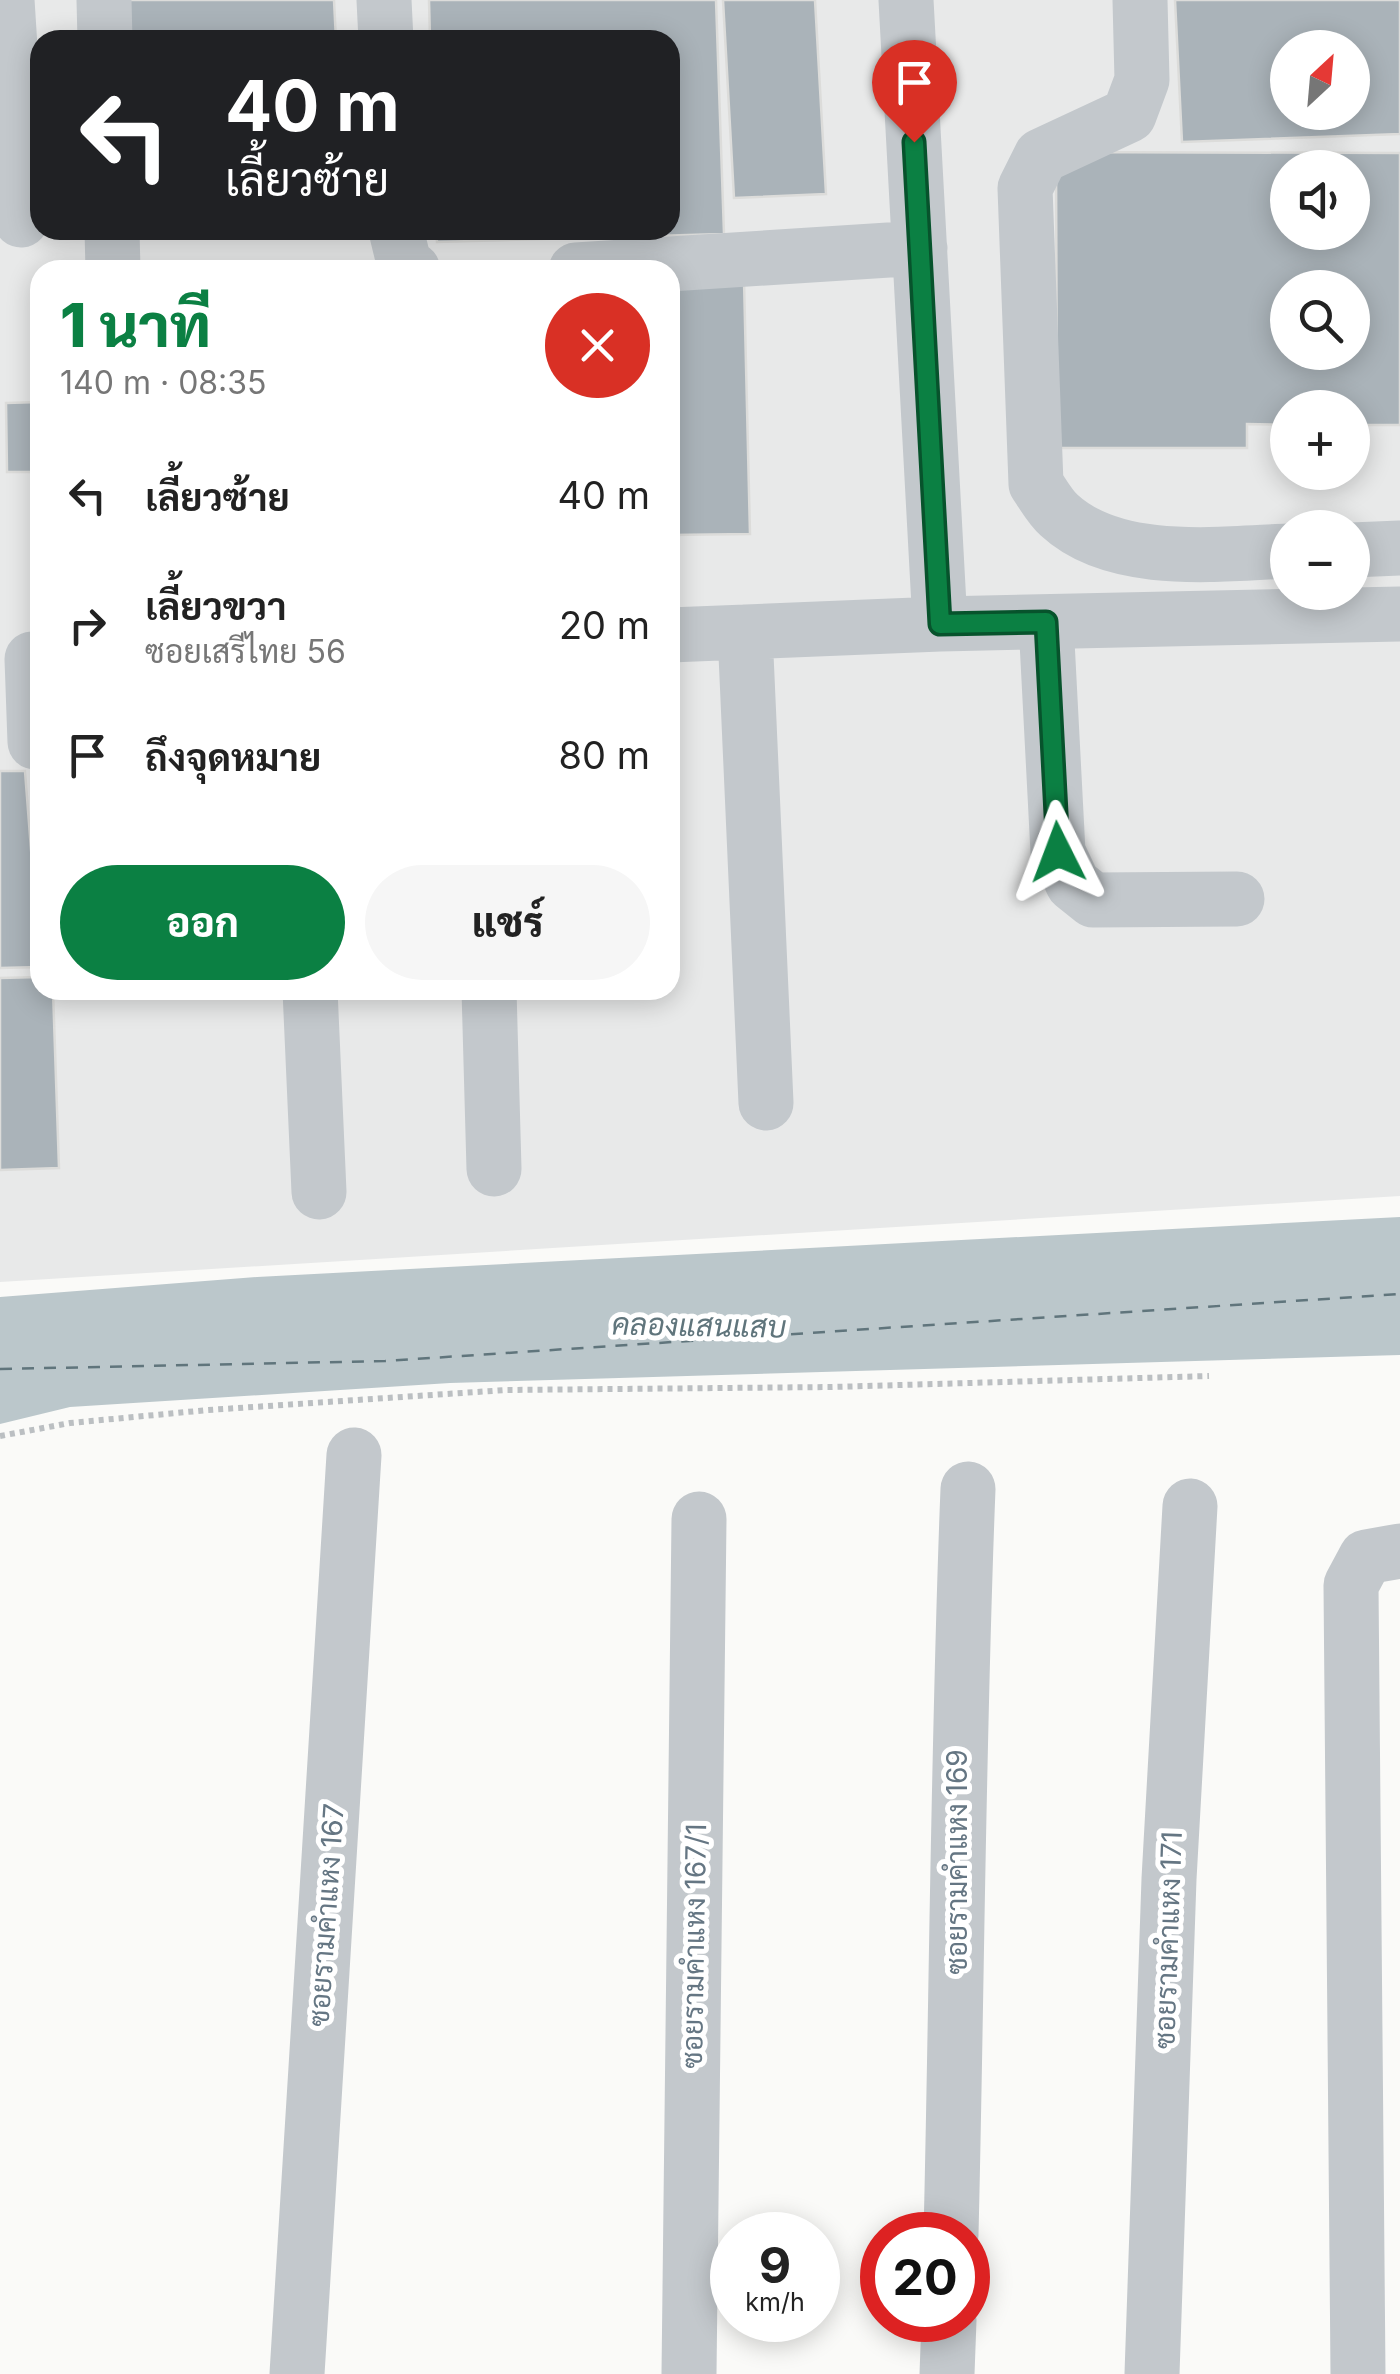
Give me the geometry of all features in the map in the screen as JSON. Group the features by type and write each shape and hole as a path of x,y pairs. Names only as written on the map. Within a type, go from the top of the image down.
{"street":[{"path":"7,0 22,220"},
{"path":"104,0 105,30"},
{"path":"384,0 386,30"},
{"path":"906,0 940,624"},
{"path":"1140,0 1142,80 1129,115 1040,156 1025,188 1036,484 1060,516 1098,538 1157,555 1270,552"},
{"path":"680,263 920,248"},
{"path":"1370,549 1400,548"},
{"path":"680,635 940,624 1400,614"},
{"path":"1046,622 1058,852 1073,884 1093,900 1237,899"},
{"path":"745,632 766,1103"},
{"path":"24,659 25,743"},
{"path":"310,1000 319,1192"},
{"path":"489,1000 494,1169"},
{"name":"ซอยรามคำแหง 167","path":"298,2374 354,1455"},
{"name":"ซอยรามคำแหง 169","path":"951,2212 958,1734 968,1489"},
{"name":"ซอยรามคำแหง 171","path":"1152,2374 1169,1879 1190,1506"},
{"name":"ซอยรามคำแหง 167/1","path":"689,2374 699,1519"},
{"path":"1358,2374 1352,1585 1366,1557 1400,1551"},
{"path":"948,2374 949,2342"}],"path":[{"path":"0,1436 70,1423 208,1410 506,1390 832,1387 1209,1376"}],"shaded area":[{"path":"0,0 1400,0 1400,1196 0,1282"}],"water":[{"name":"คลองแสนแสบ","path":"1400,1217 1400,1355 450,1383 70,1407 0,1424 0,1297 257,1277"}],"building":[{"path":"122,0 334,0 336,30 124,30"},
{"path":"429,0 716,0 724,234 680,235 680,30 430,30"},
{"path":"723,0 815,0 826,194 734,198"},
{"path":"1175,0 1400,0 1400,134 1182,142"},
{"path":"1056,152 1270,153 1270,250 1370,250 1370,153 1400,153 1400,425 1370,425 1370,390 1270,390 1270,425 1247,424 1247,448 1057,448"},
{"path":"437,240 509,240 437,242"},
{"path":"744,280 750,534 680,535 680,282"},
{"path":"30,402 30,472 7,472 6,403"},
{"path":"0,771 25,771 30,836 30,967 0,968"},
{"path":"30,977 30,1000 53,1000 59,1168 0,1170 0,978"}],"ferry route":[{"path":"0,1369 385,1361 1400,1294"}],"route":[{"path":"914,142 940,624 1046,622 1058,852"}]}
